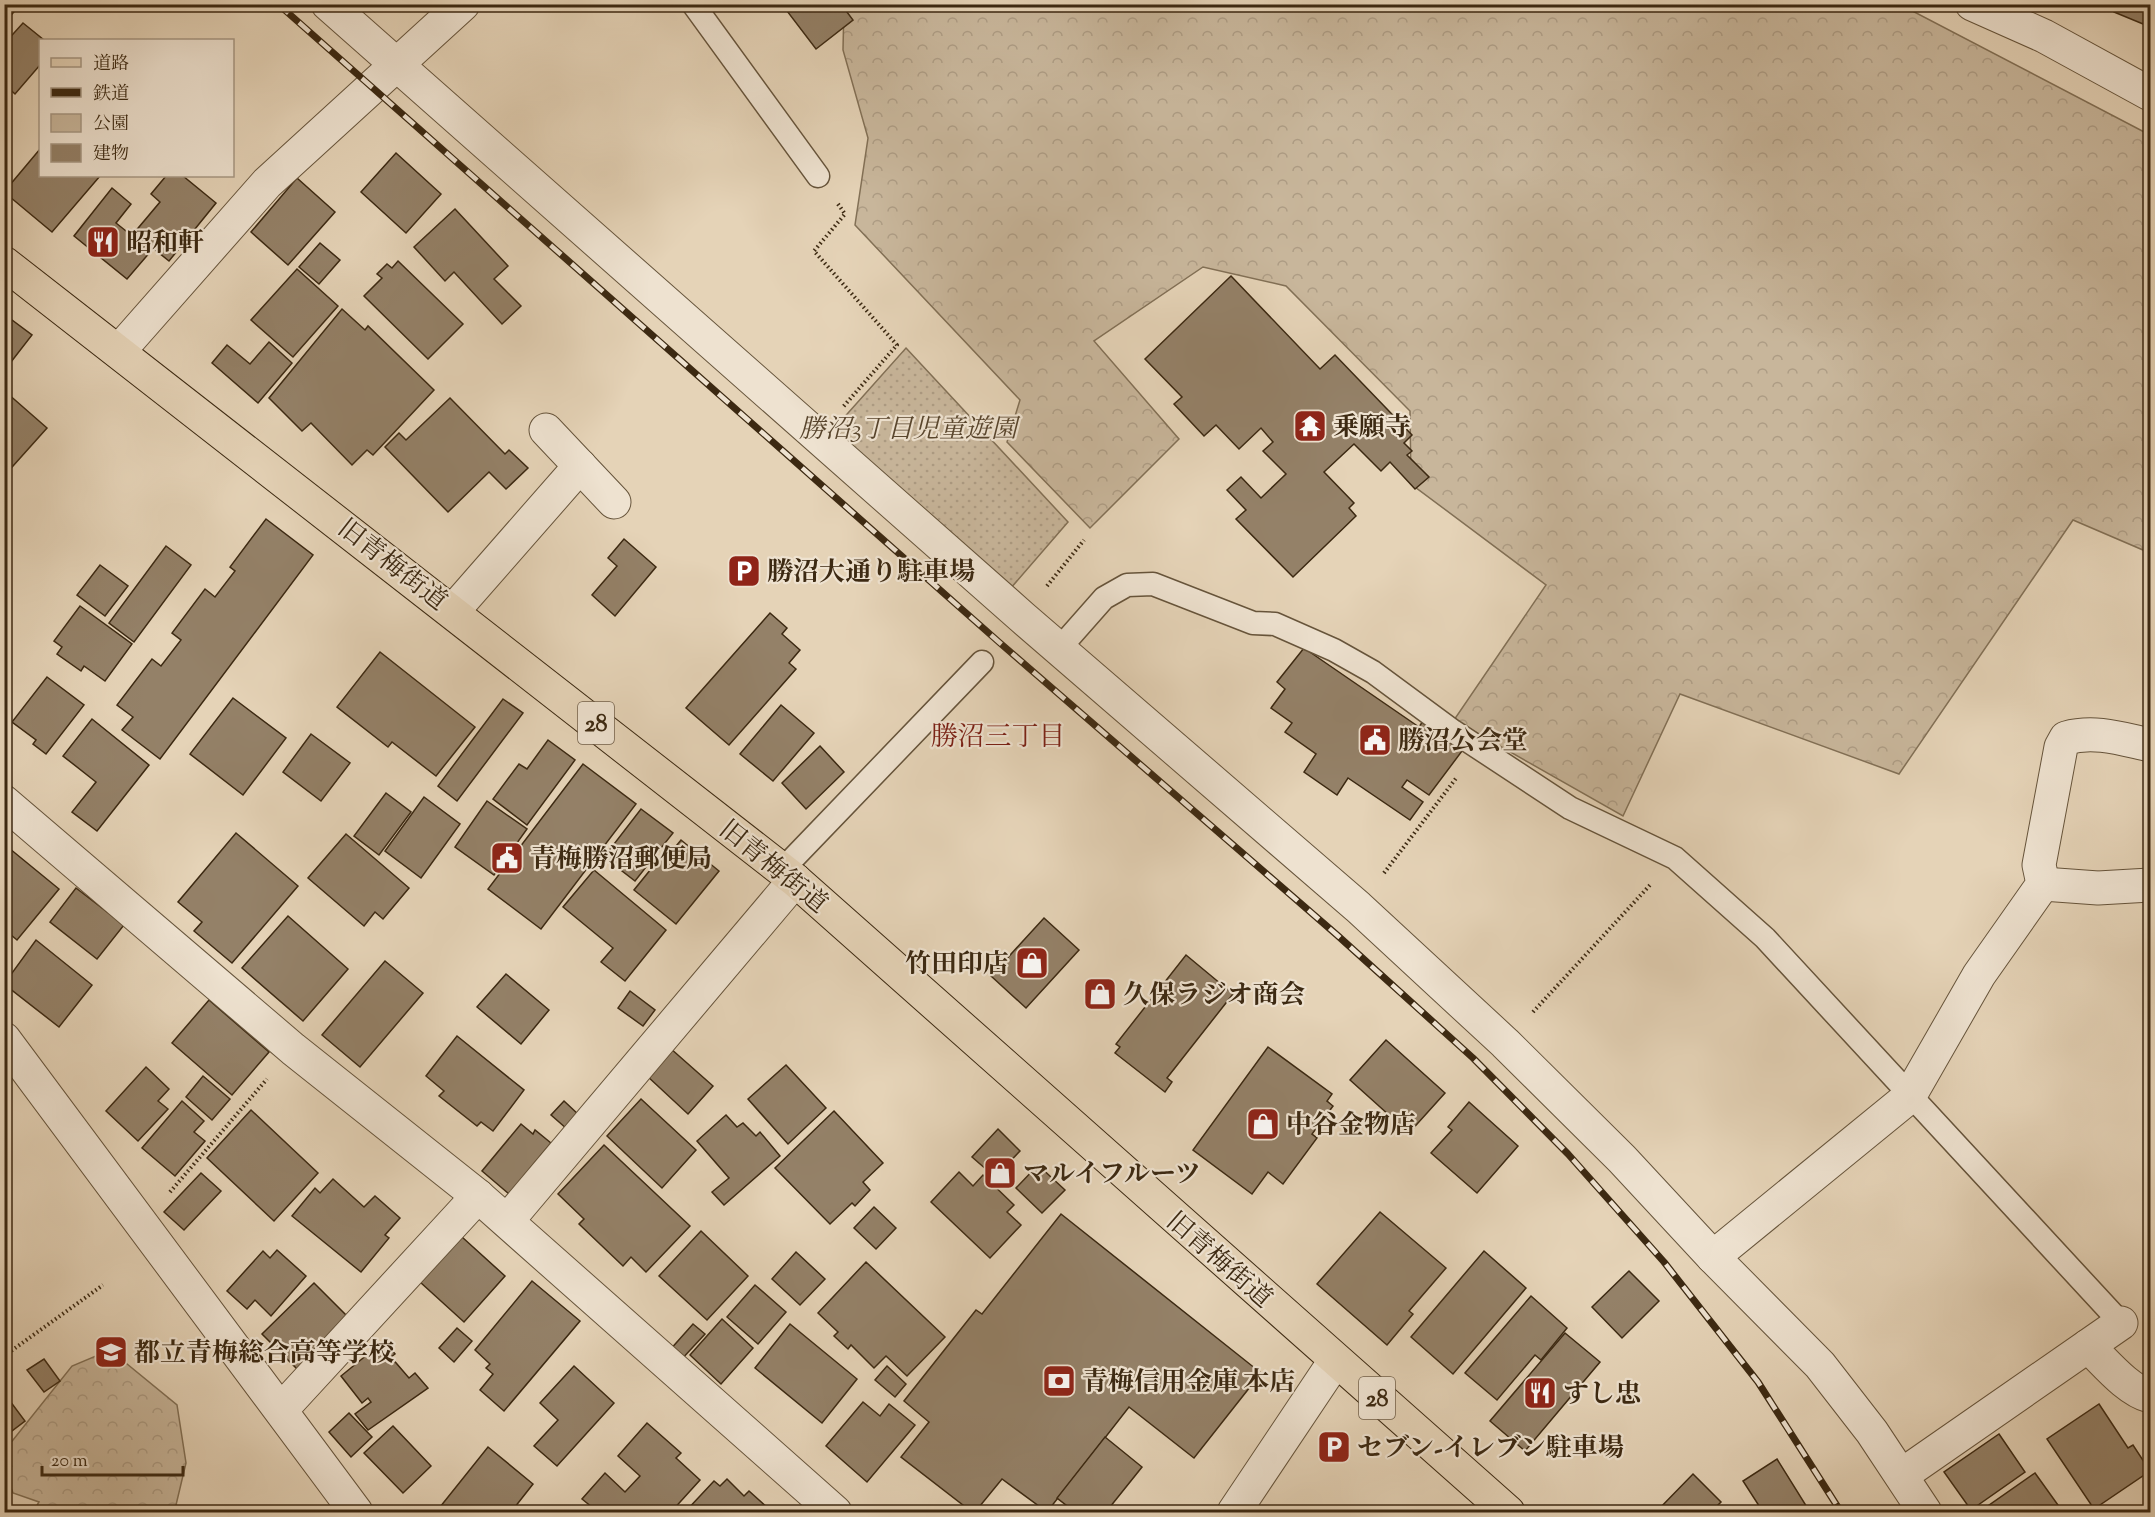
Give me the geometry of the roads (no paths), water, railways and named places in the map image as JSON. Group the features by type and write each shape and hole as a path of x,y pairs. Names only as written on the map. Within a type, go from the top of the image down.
{"main road":[{"name":"旧青梅街道","path":"4,263 789,875 1508,1512"}],"street":[{"path":"328,4 1022,617 1358,907 1505,1043 1622,1160 1713,1257 1820,1365 1902,1475 1925,1512"},
{"path":"119,351 267,183 463,4"},
{"path":"1986,8 2044,36 2151,94"},
{"path":"546,430 614,502"},
{"path":"453,611 580,466"},
{"path":"1713,1257 1909,1097 1979,975 2043,884 2039,865 2061,747 2066,738 2081,734 2101,734 2151,745"},
{"path":"4,802 293,1049 507,1221 835,1512"},
{"path":"507,1221 789,875"},
{"path":"2043,884 2098,888 2151,885"},
{"path":"4,1039 356,1512"},
{"path":"281,1410 478,1197"},
{"path":"1902,1475 2121,1323"},
{"path":"2088,1346 2115,1372 2144,1395 2151,1396"},
{"path":"1234,1512 1335,1361"}],"lane":[{"path":"693,4 818,176"},
{"path":"1059,649 1104,598 1127,585 1153,584 1253,623 1275,624 1334,650 1373,672 1533,785 1570,808 1675,858 1765,938 1846,1024 1909,1097 2121,1323"},
{"path":"789,875 982,662"}],"railway":[{"path":"278,4 1000,643 1337,935 1473,1058 1568,1154 1664,1262 1758,1382 1841,1512"}],"place":[{"name":"昭和軒","path":"103,242"},
{"name":"乗願寺","path":"1310,426"},
{"name":"勝沼大通り駐車場","path":"744,571"},
{"name":"勝沼公会堂","path":"1375,740"},
{"name":"青梅勝沼郵便局","path":"507,858"},
{"name":"竹田印店","path":"1032,963"},
{"name":"久保ラジオ商会","path":"1100,994"},
{"name":"中谷金物店","path":"1263,1124"},
{"name":"マルイフルーツ","path":"1000,1173"},
{"name":"都立青梅総合高等学校","path":"111,1352"},
{"name":"青梅信用金庫 本店","path":"1059,1381"},
{"name":"すし忠","path":"1540,1393"},
{"name":"セブン-イレブン駐車場","path":"1334,1447"}],"district":[{"name":"勝沼三丁目","path":"998,736"}],"park label":[{"name":"勝沼3丁目児童遊園","path":"908,428"}]}
